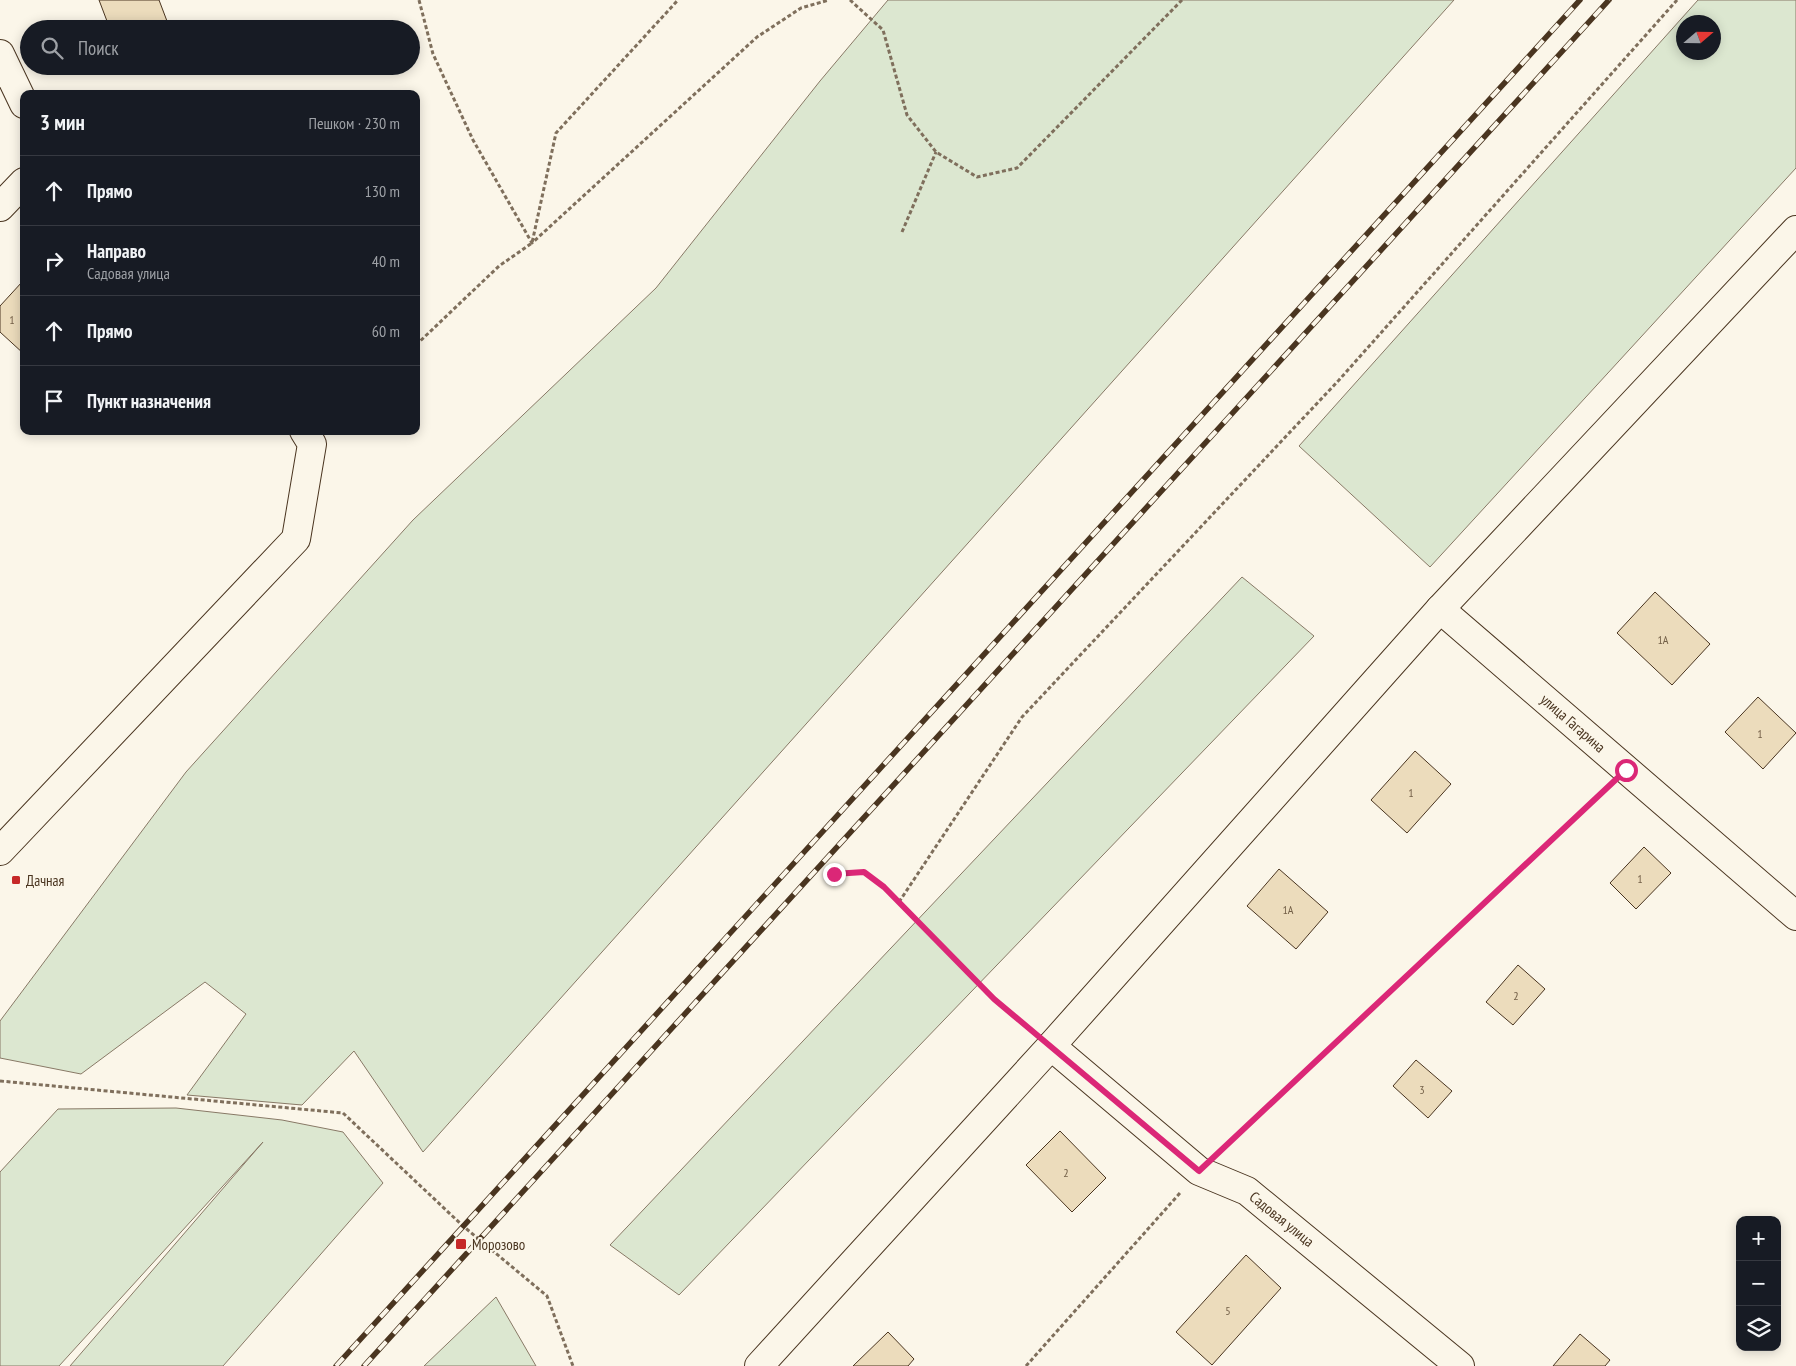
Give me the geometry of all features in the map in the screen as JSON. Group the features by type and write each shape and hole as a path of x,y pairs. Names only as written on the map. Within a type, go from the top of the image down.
{"street":[{"path":"0,54 20,96"},
{"path":"0,206 20,186"},
{"path":"760,1366 1051,1046 1440,609 1796,230"},
{"path":"0,851 296,539 312,444 306,435"},
{"name":"улица Гагарина","path":"1440,609 1796,916"},
{"name":"Садовая улица","path":"1051,1046 1199,1171 1247,1190 1460,1366"}],"path":[{"path":"420,0 433,54 473,140 532,243"},
{"path":"532,243 556,133 678,0"},
{"path":"420,341 499,266 532,243 757,37 801,8 829,0"},
{"path":"850,0 883,30 907,115 936,152 977,177 1018,168 1182,0"},
{"path":"899,902 1022,717 1339,380 1677,0"},
{"path":"902,232 936,152"},
{"path":"1026,1366 1199,1171 1626,770"},
{"path":"834,874 864,872 884,887 994,999 1051,1046"},
{"path":"0,1081 343,1113 463,1226 547,1296 573,1366"}],"green space":[{"path":"888,0 1454,0 423,1152 354,1051 302,1105 187,1095 246,1014 205,982 81,1074 0,1058 0,1021 186,772 413,520 656,288 820,81"},
{"path":"1698,0 1796,0 1796,168 1430,567 1299,446 1676,25 1676,60 1721,60 1721,15 1685,15"},
{"path":"1242,577 1314,636 679,1295 610,1245"},
{"path":"176,1108 282,1120 343,1132 383,1183 223,1366 70,1366 263,1142 59,1366 0,1366 0,1172 58,1109"},
{"path":"496,1297 536,1366 424,1366"}],"building":[{"path":"99,0 159,0 167,20 107,20"},
{"path":"20,284 20,350 0,332 0,306"},
{"path":"1655,592 1710,644 1672,685 1617,633"},
{"path":"1758,697 1796,733 1763,769 1725,732"},
{"path":"1415,751 1451,784 1407,833 1371,800"},
{"path":"1644,847 1671,873 1636,909 1610,883"},
{"path":"1279,869 1328,912 1296,949 1247,906"},
{"path":"1518,965 1545,989 1513,1025 1486,1002"},
{"path":"1416,1060 1452,1091 1428,1118 1393,1086"},
{"path":"1060,1131 1106,1178 1072,1212 1026,1165"},
{"path":"1246,1255 1281,1288 1212,1365 1176,1332"},
{"path":"888,1332 914,1359 908,1366 853,1366"},
{"path":"1580,1334 1610,1360 1605,1366 1553,1366"}],"railway":[{"path":"336,1366 1580,0"},
{"path":"364,1366 1609,0"}],"place":[{"name":"Дачная","path":"16,880"},
{"name":"Морозово","path":"461,1244"}],"route":[{"path":"834,874 864,872 884,887 994,999 1199,1171 1626,770"}]}
